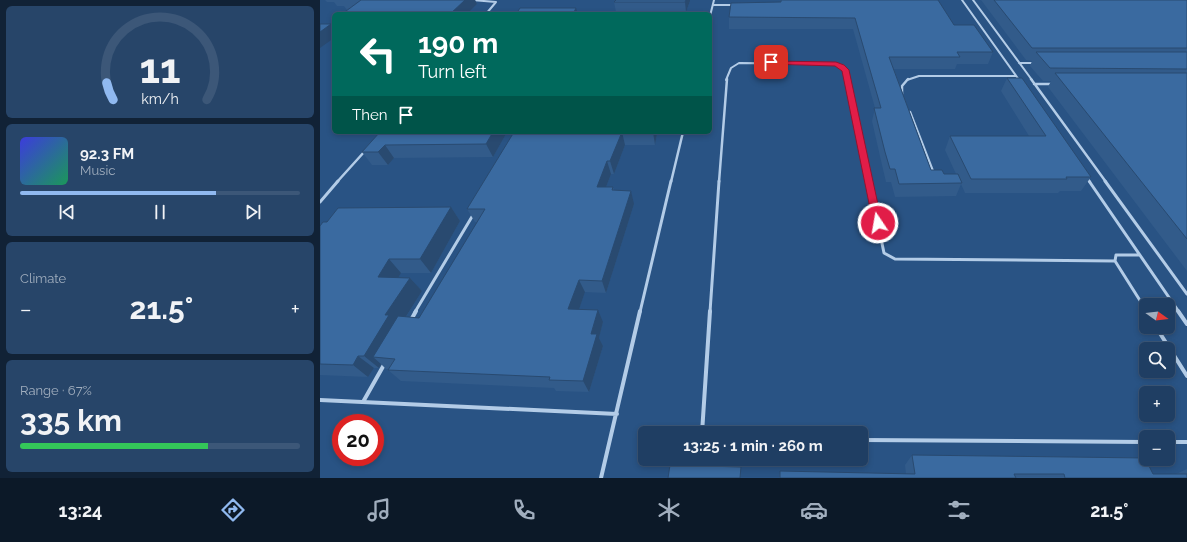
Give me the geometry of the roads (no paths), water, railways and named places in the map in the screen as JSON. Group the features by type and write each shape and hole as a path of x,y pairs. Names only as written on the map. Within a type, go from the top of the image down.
{"lane":[{"path":"472,0 496,2 488,12"},
{"path":"711,12 714,0"},
{"path":"962,0 1020,82"},
{"path":"973,0 1187,294"},
{"path":"713,5 734,5"},
{"path":"702,426 726,82 728,72 733,66 739,63 836,64 842,66 846,70 884,253 895,259 1115,261"},
{"path":"1019,63 1035,63"},
{"path":"904,99 902,85 911,78 919,76 1016,76"},
{"path":"1034,84 1057,84"},
{"path":"907,106 935,176"},
{"path":"601,478 683,134"},
{"path":"320,202 366,150"},
{"path":"1082,171 1187,324"},
{"path":"410,322 473,215"},
{"path":"1139,255 1116,255 1115,261 1139,299"},
{"path":"1160,334 1187,376"},
{"path":"363,402 386,362"},
{"path":"320,400 617,414"},
{"path":"868,440 1139,442"},
{"path":"1175,442 1187,442"}]}
